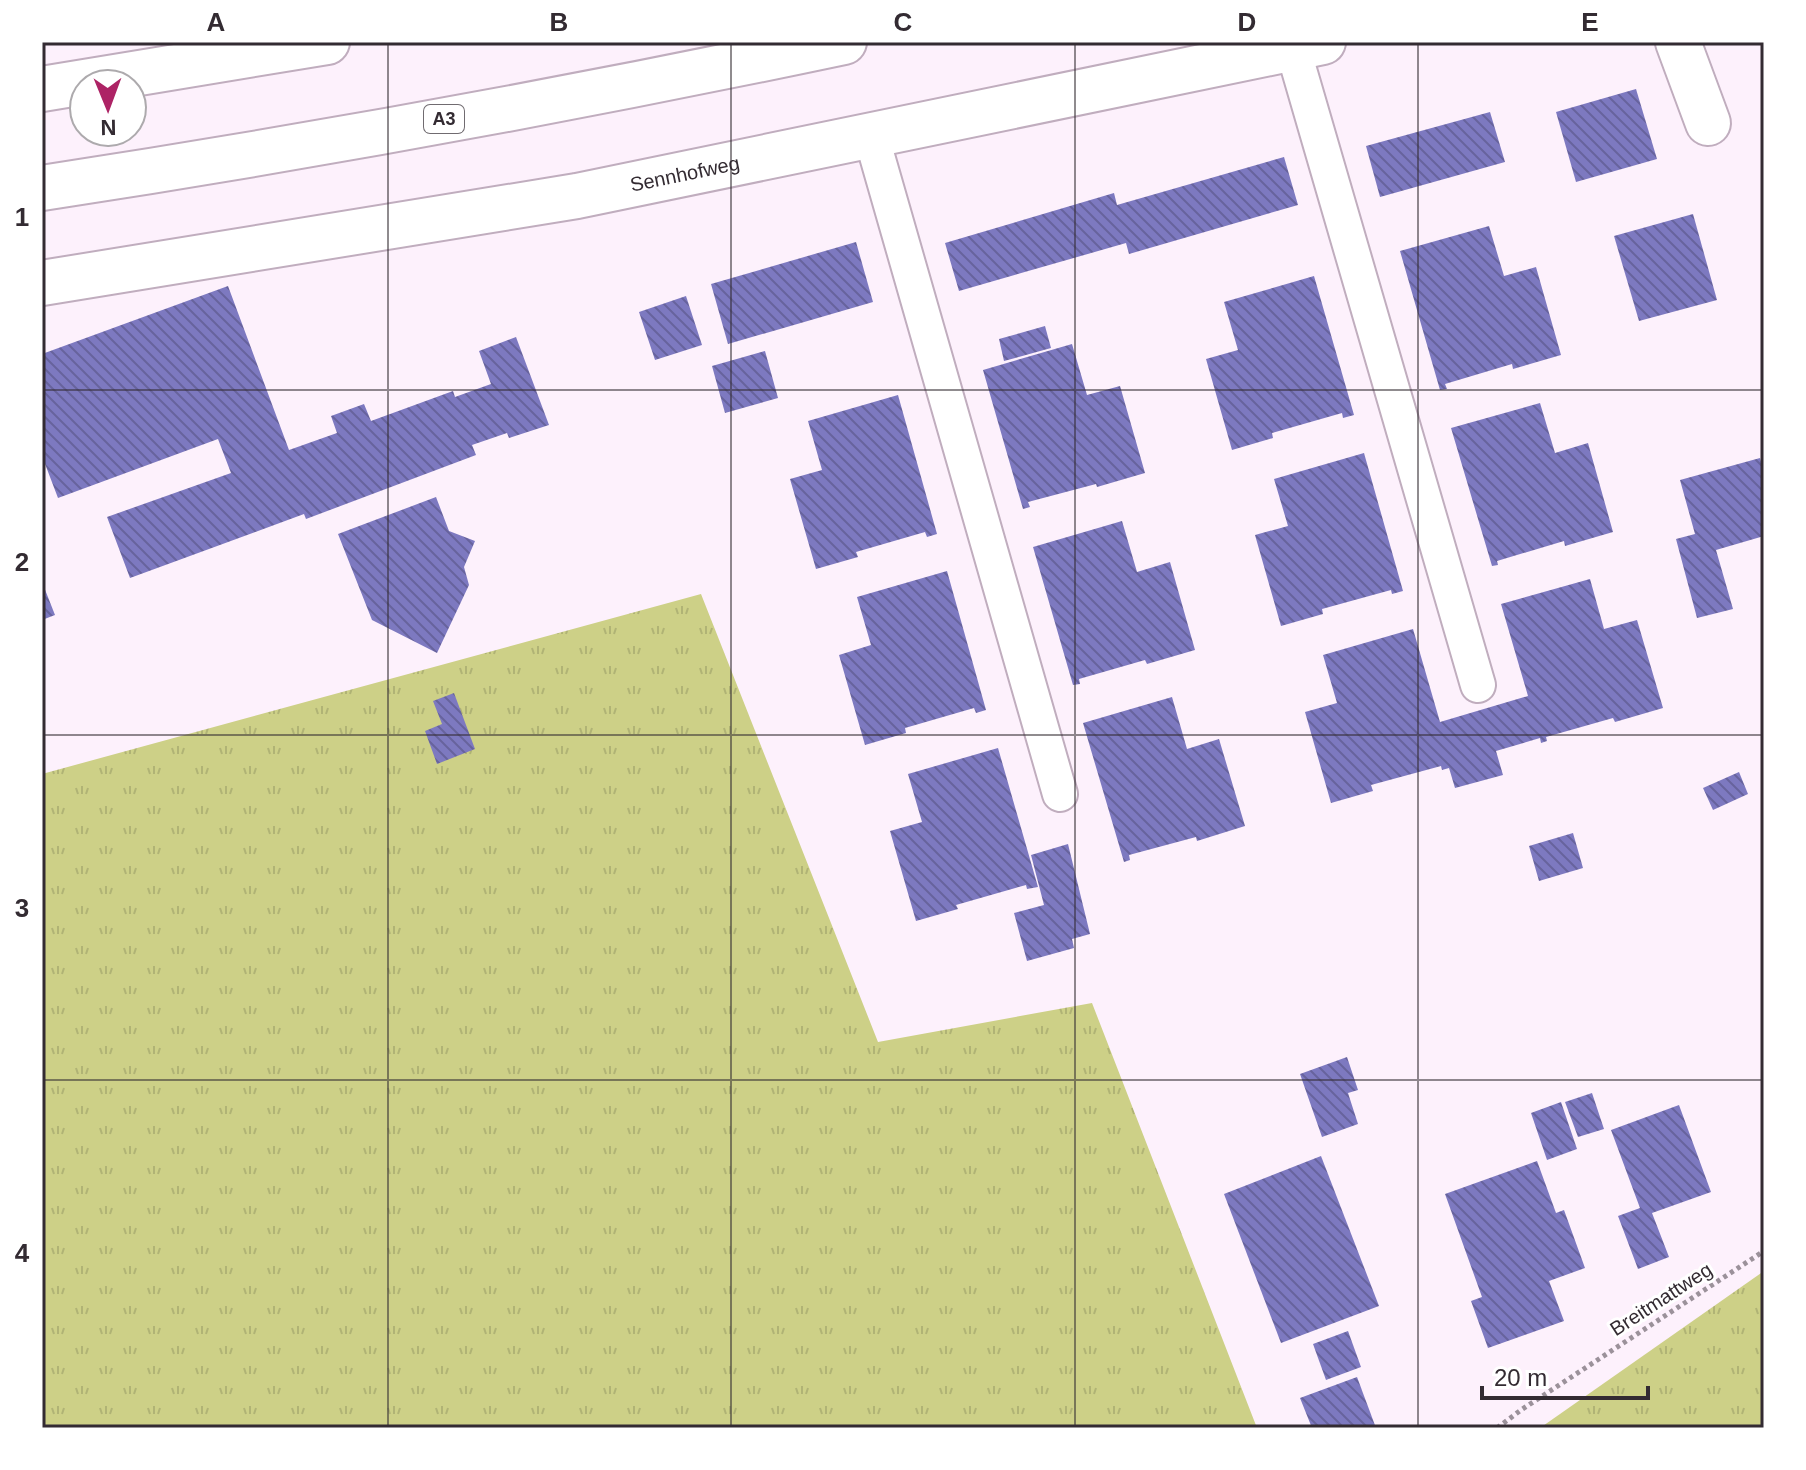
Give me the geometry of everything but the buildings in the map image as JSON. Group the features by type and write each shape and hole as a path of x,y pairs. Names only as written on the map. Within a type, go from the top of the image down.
{"main road":[{"path":"42,89 327,42"},
{"name":"A3","path":"42,188 335,139 692,74 844,42"},
{"path":"1678,42 1708,123"},
{"name":"Sennhofweg","path":"42,283 577,196 1308,45"}],"lane":[{"path":"1308,45 1478,685"},
{"path":"871,135 1060,794"}],"path":[{"name":"Breitmattweg","path":"1497,1428 1764,1251"}],"green space":[{"path":"701,594 878,1042 1092,1003 1257,1428 42,1428 42,774"},
{"path":"1764,1271 1764,1428 1540,1428"}]}
